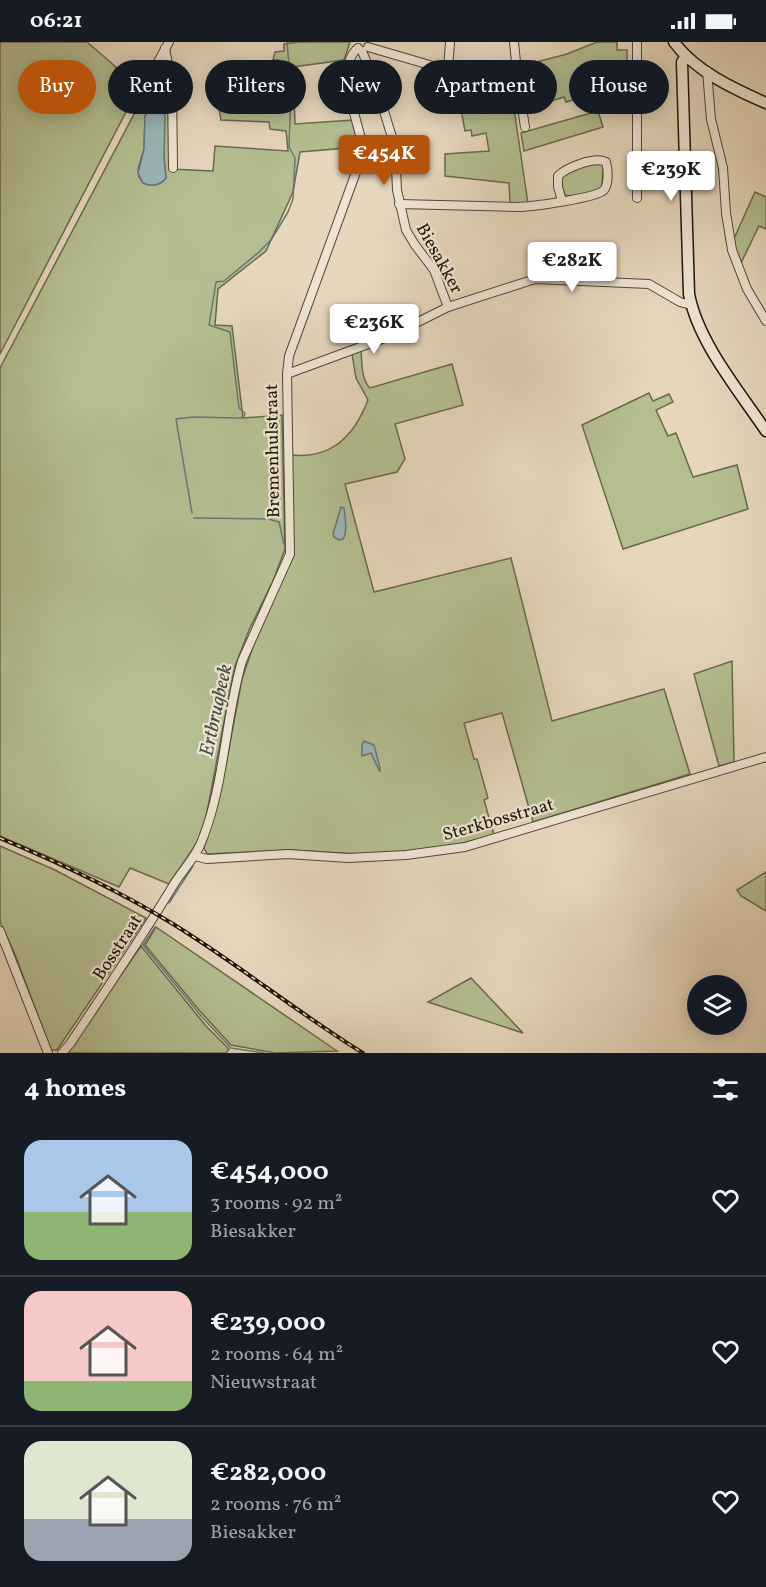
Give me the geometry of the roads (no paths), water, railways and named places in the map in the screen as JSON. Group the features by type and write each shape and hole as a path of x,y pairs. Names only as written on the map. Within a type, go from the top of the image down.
{"street":[{"path":"449,60 450,42"},
{"path":"514,42 516,60"},
{"path":"637,42 637,198"},
{"path":"674,42 686,56 707,72 766,103"},
{"path":"159,60 167,45"},
{"path":"167,45 172,87 173,168"},
{"path":"363,46 414,60"},
{"name":"Biesakker","path":"363,46 395,147 399,204 406,230 438,278 448,307 526,281 540,279 649,284 680,302 691,305"},
{"name":"Bremenhulstraat","path":"195,856 212,812 242,661 290,554 286,374 289,356 359,164 361,139 347,74 350,58 363,46"},
{"path":"686,56 682,62 688,283 691,305 709,346 766,431"},
{"path":"707,72 711,119 723,168 726,213 732,250 747,289 766,321"},
{"path":"523,114 525,126"},
{"path":"399,204 516,207 562,201 600,193 604,190 607,186 606,162 597,160 565,169 558,176 562,201"},
{"path":"286,374 390,336 448,307"},
{"name":"Sterkbosstraat","path":"195,856 207,860 288,854 348,858 436,852 465,847 766,757"},
{"name":"Bosstraat","path":"62,1053 195,856"},
{"path":"0,931 48,1053"}],"water":[{"path":"147,114 164,114 165,117 166,178 152,185 143,183 138,173 144,149"},
{"path":"341,507 344,508 346,528 345,536 339,540 333,534"},
{"path":"364,741 374,745 380,772 371,753 362,756"}],"waterway":[{"name":"Ertbrugbeek","path":"192,513 176,419 239,418 244,417 245,413 239,408 230,332 209,325 216,282 224,281 271,240 293,199 295,158 289,147 291,90 287,42"},
{"path":"194,518 268,519 279,522 284,544"},
{"name":"Ertbrugbeek","path":"227,710 236,666 261,610"},
{"name":"Ertbrugbeek","path":"206,816 217,768"},
{"path":"169,903 193,866"},
{"name":"Ertbrugbeek","path":"155,927 143,945 202,1017 231,1048 264,1053"}],"railway":[{"path":"0,838 45,857 152,912 221,955 363,1053"}]}
